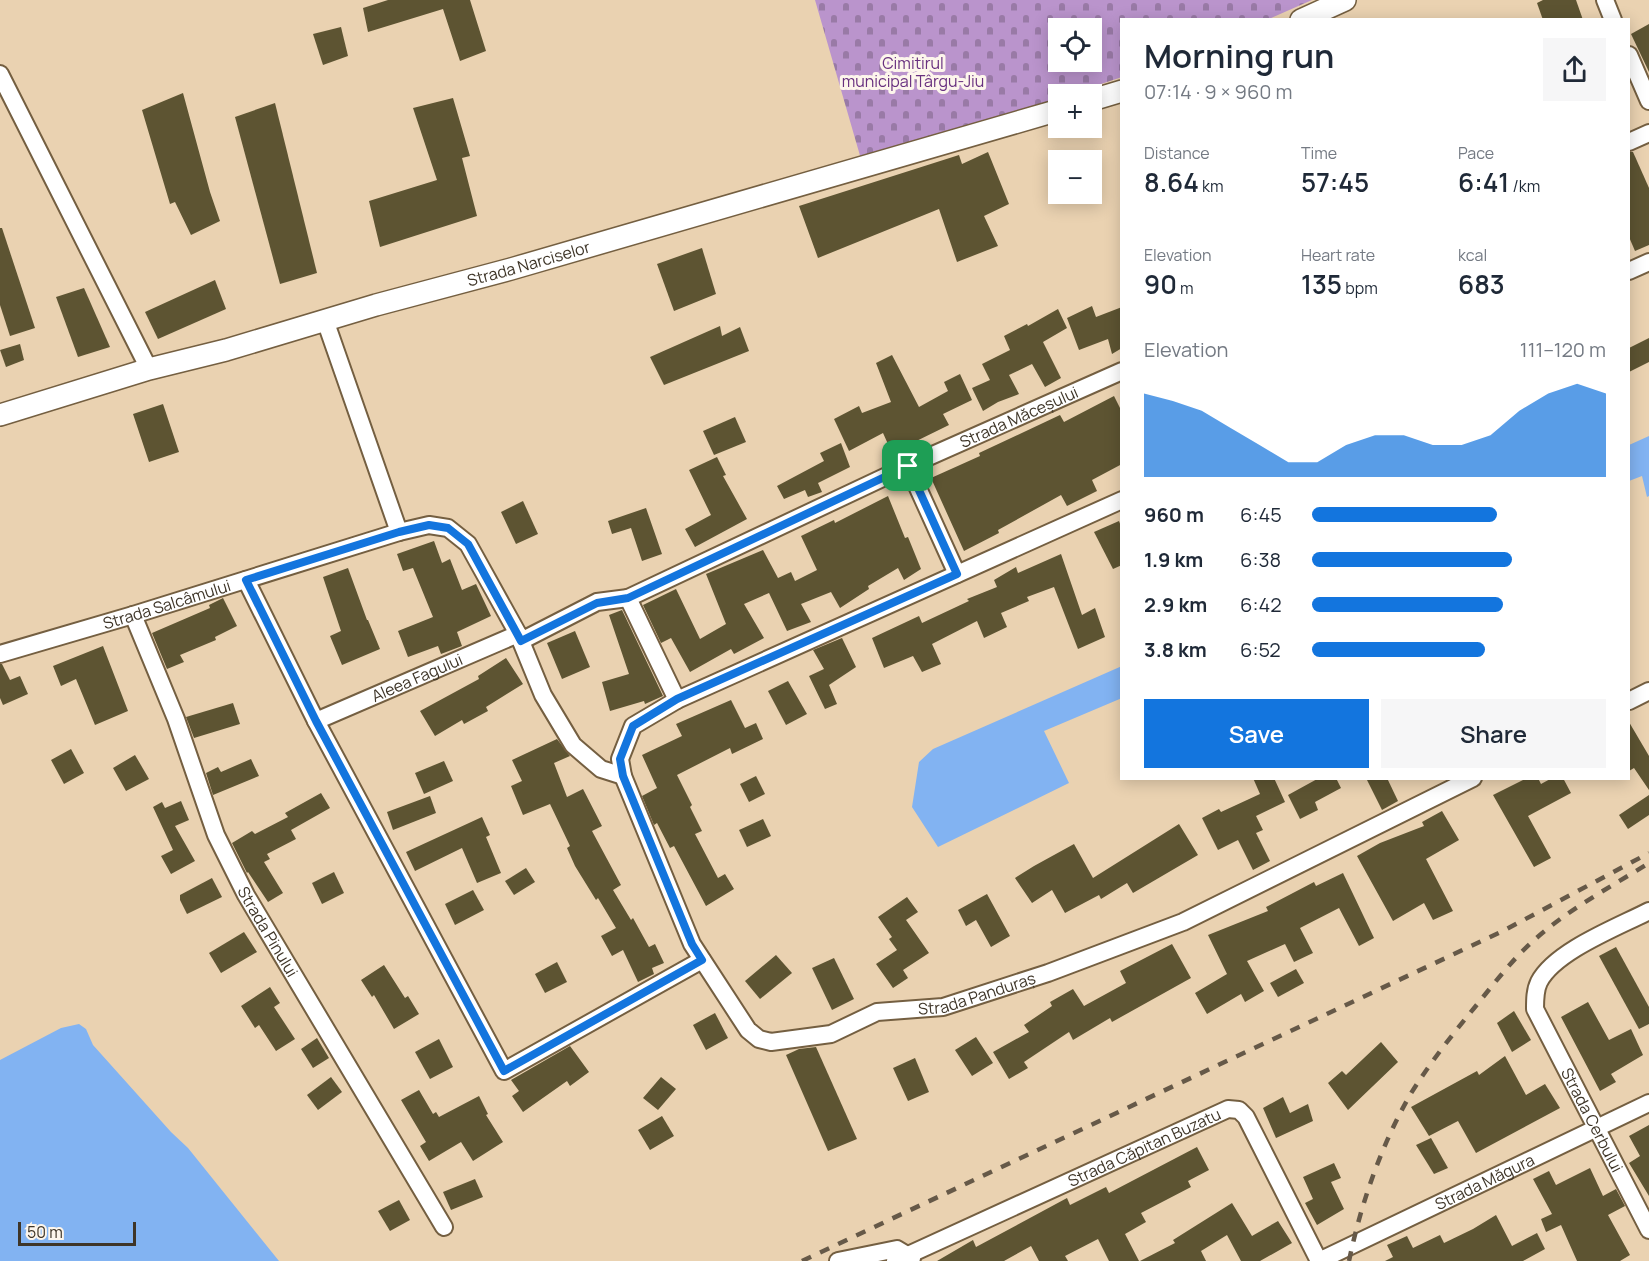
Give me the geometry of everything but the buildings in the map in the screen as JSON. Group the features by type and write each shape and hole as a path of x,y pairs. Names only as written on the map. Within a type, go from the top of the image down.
{"main road":[{"path":"1305,18 1345,0"},
{"path":"1102,97 1120,93"},
{"name":"Strada Narciselor","path":"0,415 149,369 226,350 511,269 1048,113"}],"street":[{"path":"1605,0 1612,18"},
{"path":"1630,57 1649,101"},
{"path":"0,74 149,369"},
{"path":"1630,142 1649,133"},
{"path":"1630,271 1649,262"},
{"path":"325,320 399,532"},
{"name":"Strada Măceșului","path":"628,598 908,466 1120,372"},
{"path":"908,466 957,574"},
{"path":"621,767 633,726 677,699 1120,501"},
{"name":"Strada Salcâmului","path":"0,654 399,532 429,525 448,528 468,544 519,638 543,695 573,745 601,770 621,767"},
{"path":"246,580 316,721 504,1071 702,960"},
{"path":"628,598 677,699"},
{"name":"Aleea Fagului","path":"316,721 519,638 589,606 628,598"},
{"name":"Strada Pinului","path":"133,615 176,719 216,835 246,895 444,1227"},
{"path":"1630,700 1649,691"},
{"name":"Strada Panduraș","path":"621,767 692,944 748,1030 759,1039 771,1042 831,1034 877,1012 943,1007 960,1003 1183,922 1469,780"},
{"name":"Strada Cerbului","path":"1649,911 1565,954 1547,971 1539,982 1535,995 1535,1009 1649,1230"},
{"name":"Strada Măgura","path":"1319,1261 1649,1103"},
{"name":"Strada Căpitan Buzatu","path":"907,1259 1228,1109 1239,1110 1246,1117 1319,1261"},
{"path":"838,1261 897,1249 907,1259"}],"green space":[{"name":"Cimitirul municipal Târgu-Jiu","path":"815,0 1312,0 1271,18 1120,18 1120,78 1101,84 1048,84 1048,103 863,166"}],"water":[{"path":"1649,436 1649,496 1647,497 1642,476 1630,481 1630,445"},
{"path":"1120,667 1120,699 1044,731 1069,783 938,847 912,807 919,762 933,749"},
{"path":"79,1024 86,1029 93,1045 188,1148 279,1261 0,1261 0,1060 61,1028"}],"railway":[{"path":"802,1261 1503,931 1649,853"},
{"path":"1349,1261 1366,1196 1390,1134 1410,1095 1441,1050 1502,973 1545,930 1649,863"}],"route":[{"path":"908,466 957,574 677,699 633,726 620,759 623,776 692,944 702,960 504,1071 316,721 246,580 399,532 429,525 448,528 468,544 521,641 582,609 597,603 628,598 908,466"}]}
